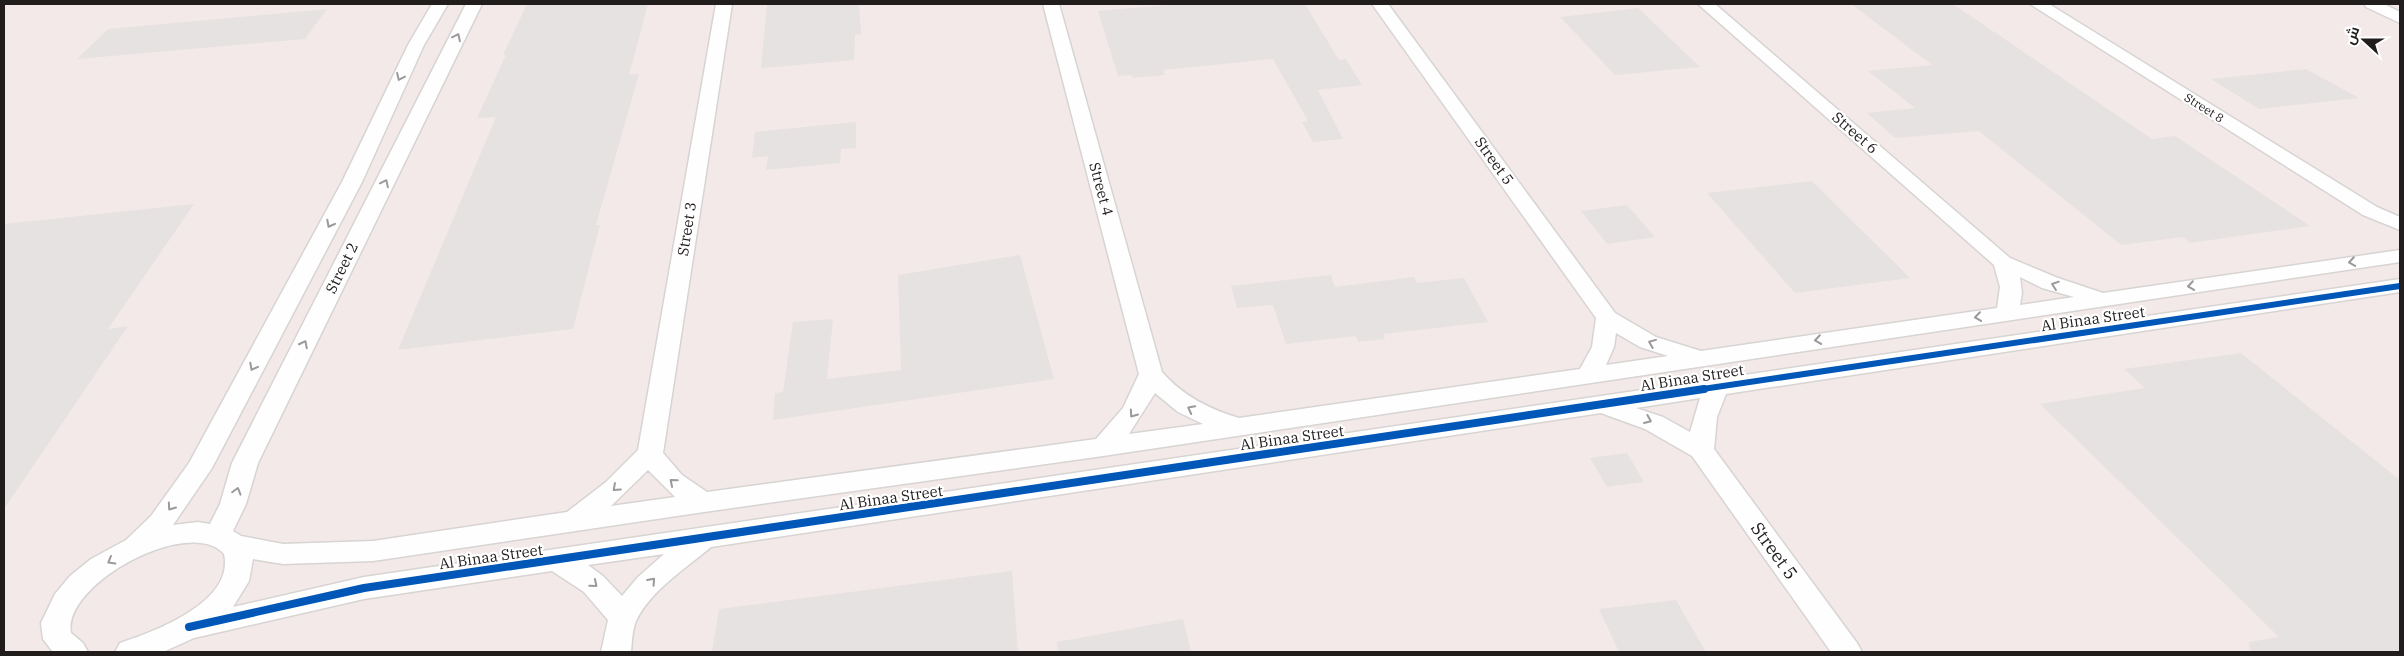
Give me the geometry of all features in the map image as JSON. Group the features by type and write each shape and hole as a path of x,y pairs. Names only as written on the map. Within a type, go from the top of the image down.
{"street":[{"name":"Street 2","path":"416,45 423,4"},
{"name":"Street 2","path":"136,547 160,523 199,468 352,182 416,45 440,4"},
{"name":"Street 2","path":"225,540 245,463 474,4"},
{"name":"Street 3","path":"650,453 724,4"},
{"name":"Street 4","path":"1051,4 1151,374 1164,391 1184,406 1208,418 1236,426"},
{"name":"Street 5","path":"1380,4 1607,318 1648,342 1698,358"},
{"name":"Street 6","path":"1706,4 2004,262 2050,283 2102,298"},
{"name":"Street 8","path":"2038,4 2370,212 2400,224"},
{"path":"2372,4 2400,18"},
{"name":"Street 8","path":"2370,212 2387,235 2396,256"},
{"name":"Al Binaa Street","path":"136,547 166,537 194,533 283,554 373,551 704,502 1103,447 2396,256"},
{"path":"2004,262 2012,288 2011,301 2006,313"},
{"name":"Al Binaa Street","path":"189,627 264,612 364,588 2400,286"},
{"path":"1589,375 1603,347 1607,318"},
{"path":"1103,447 1121,430 1135,411 1151,374"},
{"path":"1701,450 1704,416 1709,400 1718,386"},
{"name":"Street 5","path":"1602,404 1654,422 1701,450 1847,652"},
{"path":"571,523 615,489 650,453 658,468 670,481 704,502"},
{"path":"616,652 622,619 658,575 703,538"},
{"path":"146,650 189,627 212,610 229,591 239,574 240,558 225,540"},
{"path":"73,652 58,639 56,622 64,602 88,576 107,562 136,547"},
{"path":"555,560 582,574 598,586 611,601 622,619"}],"shaded area":[{"path":"4,4 2400,4 2400,652 4,652"}],"building":[{"path":"527,4 648,4 629,75 639,74 596,225 600,225 573,329 398,350 496,117 477,118"},
{"path":"767,4 859,4 861,34 855,35 854,60 761,68"},
{"path":"1179,4 1305,4 1339,60 1346,59 1362,85 1318,90 1343,139 1313,142 1302,122 1308,121 1273,59 1163,70 1165,75 1133,78 1132,75 1118,76 1098,11"},
{"path":"1851,4 1953,4 2152,139 2175,136 2310,226 2190,243 2183,237 2121,245 1979,131 1895,138 1867,113 1915,108 1868,71 1932,65"},
{"path":"1638,8 1700,67 1615,75 1560,17"},
{"path":"327,9 305,39 77,59 108,29"},
{"path":"2306,69 2359,98 2259,109 2211,79"},
{"path":"856,122 856,148 841,149 840,163 766,170 768,156 752,158 755,132"},
{"path":"1812,181 1910,278 1795,293 1707,193"},
{"path":"194,204 108,329 128,326 4,509 4,224"},
{"path":"1627,205 1655,237 1607,244 1581,211"},
{"path":"1020,255 1054,379 773,420 775,393 783,392 793,322 833,319 827,379 901,370 898,275"},
{"path":"1331,275 1335,287 1414,277 1417,283 1464,278 1488,322 1383,334 1385,339 1358,342 1356,336 1286,344 1273,305 1237,308 1231,286"},
{"path":"2241,353 2400,480 2400,652 2250,652 2249,642 2279,637 2040,404 2145,388 2124,369"},
{"path":"1627,453 1644,482 1607,487 1590,458"},
{"path":"1012,571 1018,652 712,652 719,609"},
{"path":"1676,600 1706,652 1619,652 1599,609"},
{"path":"1183,619 1191,652 1058,652 1057,642"}],"cycle path":[{"path":"189,627 264,612 364,588 2400,286"}]}
